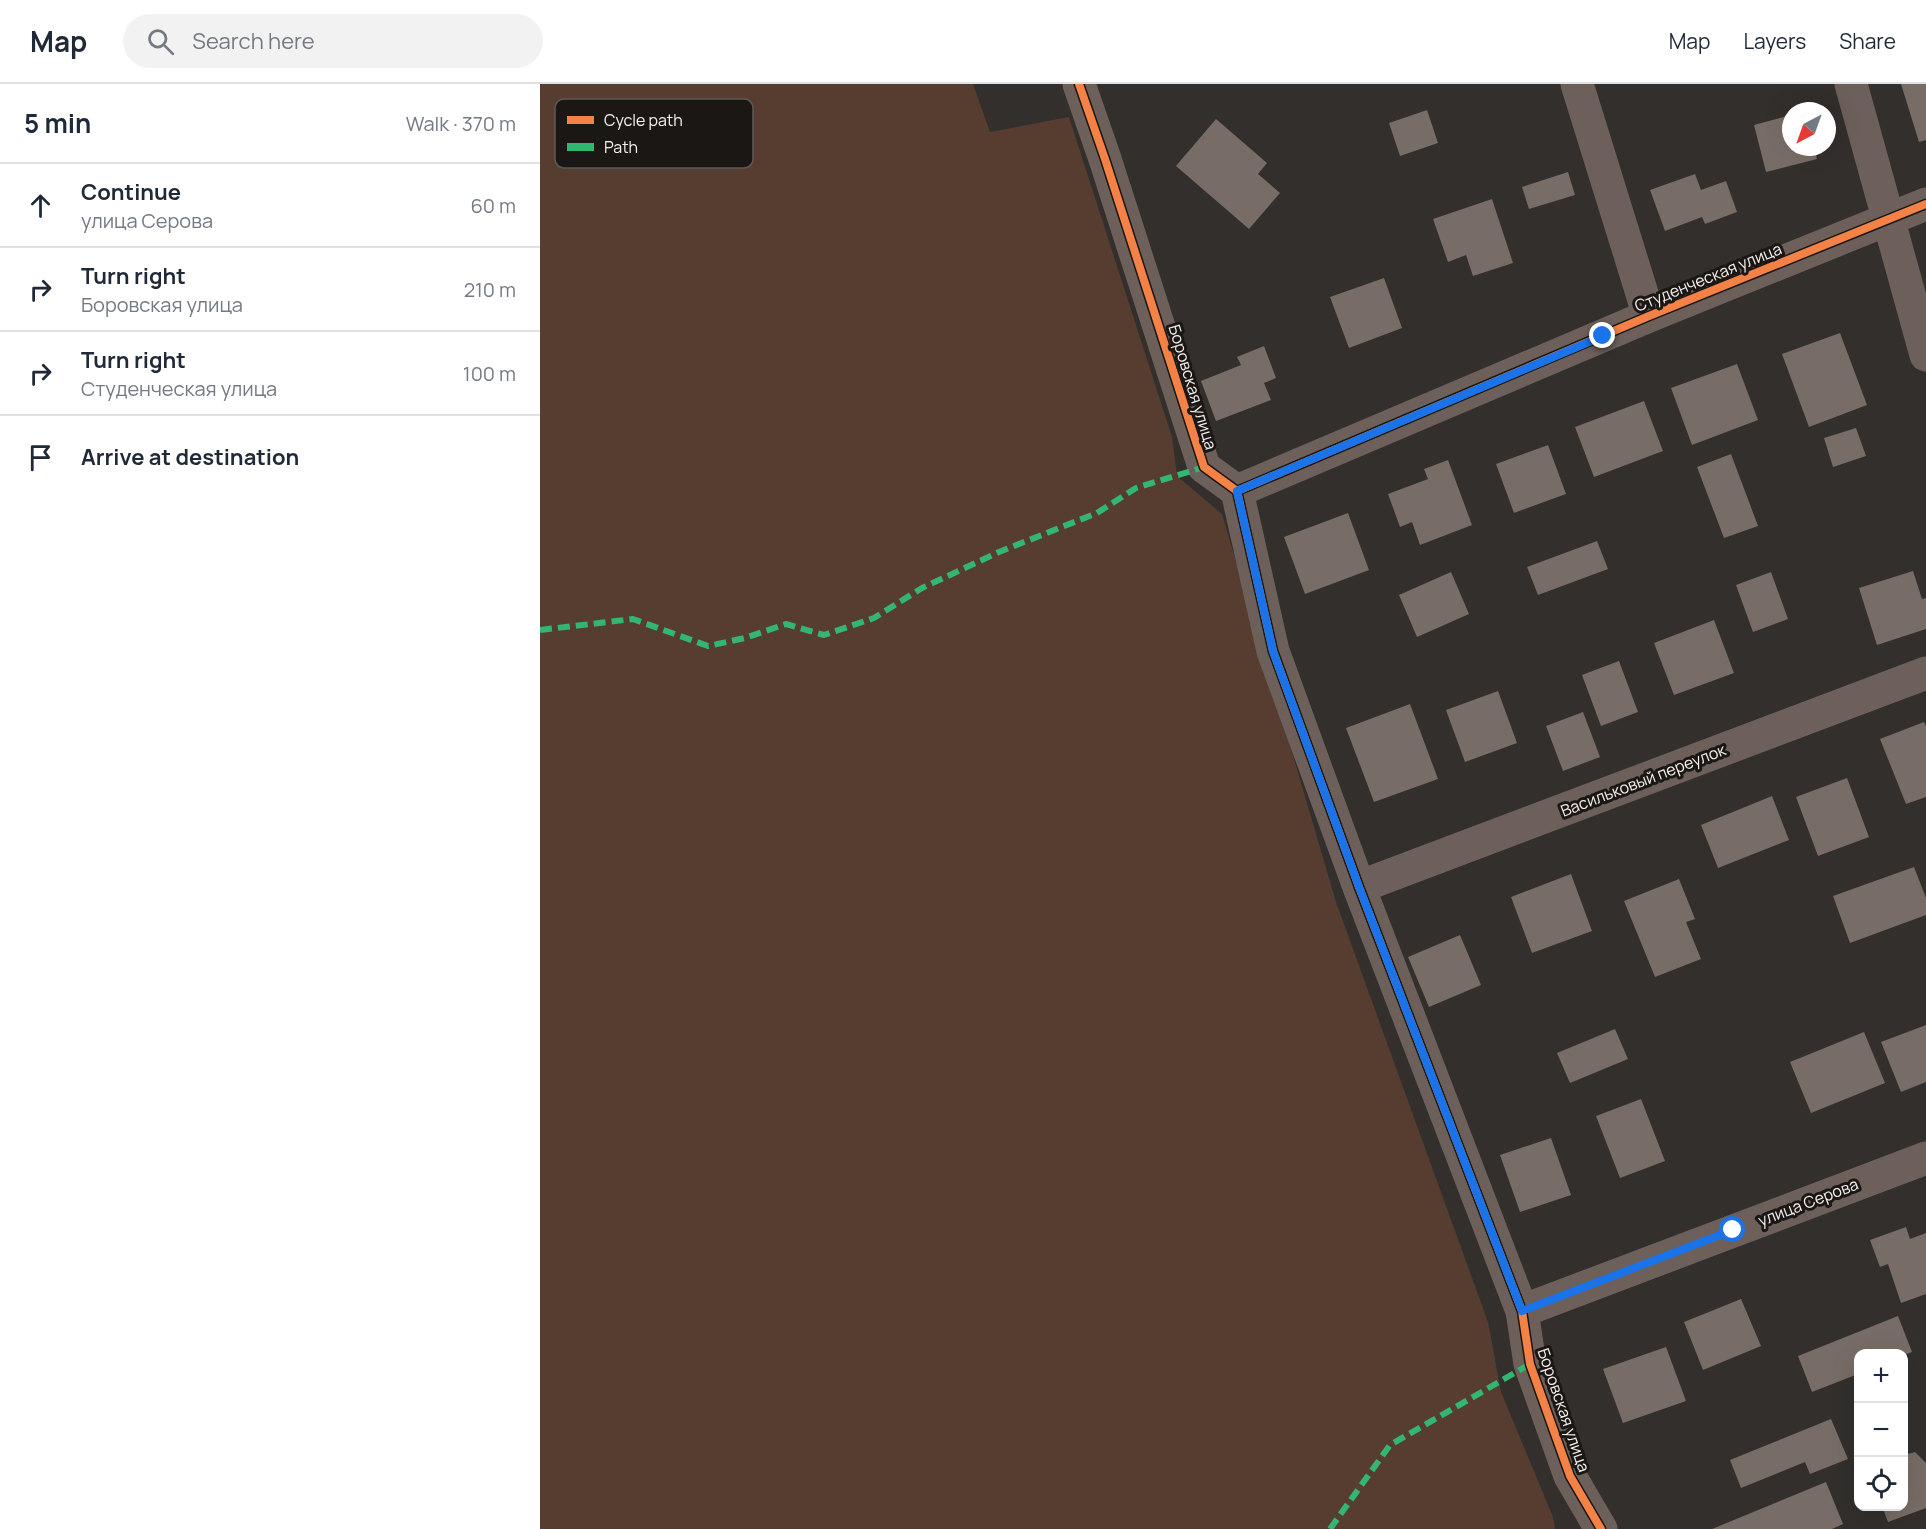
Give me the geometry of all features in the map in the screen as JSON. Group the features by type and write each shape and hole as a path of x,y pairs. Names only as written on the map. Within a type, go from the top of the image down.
{"street":[{"name":"Боровская улица","path":"1079,84 1106,159 1204,466 1237,491 1273,651 1359,887 1522,1311 1530,1364 1570,1476 1601,1529"},
{"path":"1577,84 1649,316"},
{"path":"1851,84 1926,355"},
{"name":"Студенческая улица","path":"1237,491 1649,316 1926,204"},
{"name":"Васильковый переулок","path":"1359,887 1926,673"},
{"name":"улица Серова","path":"1522,1311 1926,1158"}],"shaded area":[{"path":"540,84 973,84 990,132 1069,117 1172,437 1177,476 1222,514 1336,902 1488,1322 1501,1392 1553,1517 1555,1529 540,1529"}],"building":[{"path":"1901,84 1926,84 1926,140 1919,142"},
{"path":"1427,110 1438,143 1400,156 1389,123"},
{"path":"1782,117 1782,156 1816,156 1817,159 1766,172 1754,125"},
{"path":"1216,119 1267,163 1258,174 1280,193 1249,229 1176,166"},
{"path":"1568,172 1575,195 1529,209 1522,187"},
{"path":"1695,174 1701,190 1726,181 1737,212 1705,224 1702,217 1665,231 1650,190"},
{"path":"1492,199 1513,263 1473,276 1466,255 1448,262 1433,219"},
{"path":"1384,278 1402,328 1349,348 1330,297"},
{"path":"1840,333 1867,405 1809,427 1782,354"},
{"path":"1264,346 1276,378 1264,383 1271,400 1216,421 1201,381 1241,365 1237,357"},
{"path":"1737,364 1758,420 1692,445 1671,388"},
{"path":"1644,401 1663,451 1594,477 1575,427"},
{"path":"1856,428 1866,456 1833,467 1824,438"},
{"path":"1548,445 1566,494 1514,513 1496,464"},
{"path":"1731,454 1758,526 1724,538 1697,467"},
{"path":"1448,460 1472,525 1420,545 1412,522 1400,527 1388,494 1428,479 1424,469"},
{"path":"1348,513 1369,570 1305,594 1284,537"},
{"path":"1597,541 1608,569 1538,595 1527,567"},
{"path":"1913,571 1922,599 1926,598 1926,629 1877,645 1859,588"},
{"path":"1451,572 1469,614 1417,637 1399,595"},
{"path":"1771,572 1788,619 1753,632 1736,585"},
{"path":"1714,620 1734,673 1674,695 1654,643"},
{"path":"1619,661 1638,712 1601,726 1582,675"},
{"path":"1498,691 1517,743 1465,762 1446,710"},
{"path":"1410,704 1438,779 1374,802 1346,728"},
{"path":"1583,712 1600,757 1563,771 1546,726"},
{"path":"1924,722 1926,726 1926,797 1906,804 1880,739"},
{"path":"1847,778 1869,837 1818,856 1796,797"},
{"path":"1772,796 1789,840 1718,868 1701,825"},
{"path":"1914,867 1926,898 1926,915 1850,943 1833,896"},
{"path":"1571,874 1592,931 1532,953 1511,897"},
{"path":"1679,879 1695,919 1686,922 1701,959 1655,977 1624,901"},
{"path":"1460,935 1481,985 1429,1007 1408,957"},
{"path":"1926,1025 1926,1082 1901,1092 1881,1042"},
{"path":"1615,1029 1628,1059 1570,1083 1557,1053"},
{"path":"1864,1032 1885,1083 1811,1113 1790,1062"},
{"path":"1641,1099 1665,1161 1620,1178 1596,1116"},
{"path":"1551,1138 1571,1195 1520,1212 1500,1155"},
{"path":"1906,1227 1910,1239 1926,1233 1926,1294 1901,1303 1888,1264 1880,1267 1870,1240"},
{"path":"1741,1299 1761,1346 1703,1370 1684,1322"},
{"path":"1898,1316 1912,1352 1908,1354 1908,1349 1854,1349 1854,1376 1812,1392 1798,1356"},
{"path":"1666,1347 1686,1401 1623,1423 1603,1369"},
{"path":"1831,1419 1848,1459 1810,1474 1805,1462 1741,1488 1730,1460"},
{"path":"1915,1452 1926,1463 1926,1508 1888,1522 1884,1511 1908,1511 1908,1454"},
{"path":"1826,1482 1843,1524 1832,1529 1712,1529"}],"marked path":[{"path":"540,630 633,619 708,646 745,638 786,624 824,635 874,618 922,588 999,552 1097,513 1136,488 1204,467"},
{"path":"1330,1529 1390,1445 1530,1364"}],"cycle path":[{"path":"1079,84 1204,467 1237,491 1273,651 1359,887 1522,1311 1530,1364 1570,1476 1601,1529"},
{"path":"1237,491 1649,316 1926,204"}],"route":[{"path":"1603,336 1237,491 1273,651 1359,887 1522,1311 1733,1230"}]}
